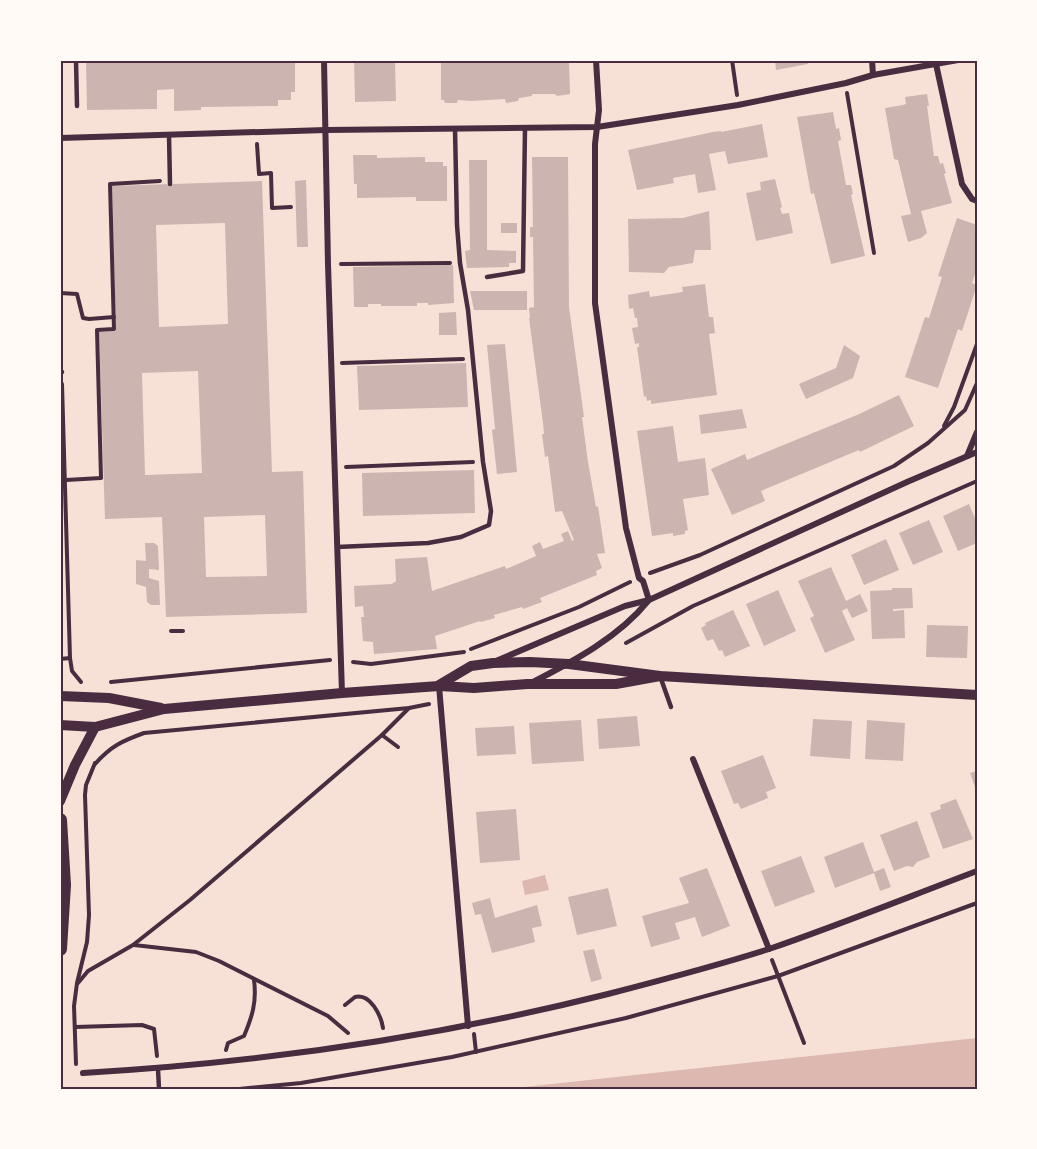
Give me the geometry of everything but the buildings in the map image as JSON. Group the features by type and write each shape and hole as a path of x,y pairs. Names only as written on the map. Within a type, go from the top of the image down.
{"main road":[{"path":"60,820 63,885 60,950"}],"street":[{"path":"324,60 328,264 342,693"},
{"path":"596,60 599,110 595,156 595,303 626,528 639,578 643,581 649,600"},
{"path":"872,60 873,75"},
{"path":"60,138 326,130 597,128 738,105 846,83 873,75 958,60"},
{"path":"936,64 962,184 972,200 977,201"},
{"path":"968,456 977,432"},
{"path":"493,663 625,606 649,600 977,452"},
{"path":"527,684 579,659 635,617 649,600"},
{"path":"439,686 471,666 530,662 569,664 660,676 977,695"},
{"path":"60,725 95,727 164,709 342,693 439,686 474,688 527,684 616,684 660,676"},
{"path":"439,686 468,1026"},
{"path":"60,696 109,698 164,709"},
{"path":"60,801 75,765 95,727"},
{"path":"693,759 769,949"},
{"path":"83,1073 222,1063 360,1045 468,1026 568,1004 659,981 769,949 977,872"}],"lane":[{"path":"76,60 77,106"},
{"path":"487,277 523,271 525,128"},
{"path":"337,547 428,543 461,537 489,525 491,511 483,462 468,310 460,263 455,129"},
{"path":"168,135 170,182"},
{"path":"660,676 671,707"},
{"path":"158,1069 159,1089"}],"path":[{"path":"731,60 738,105"},
{"path":"846,83 874,254"},
{"path":"257,132 259,174 271,173 272,208 291,207"},
{"path":"66,480 101,478 97,330 114,330 111,184 170,182"},
{"path":"328,264 460,263"},
{"path":"60,293 77,294 83,318 114,317"},
{"path":"60,327 70,658 72,671 84,685"},
{"path":"942,429 954,406 977,344"},
{"path":"331,363 473,358"},
{"path":"649,573 700,555 894,466 928,443 965,410 977,383"},
{"path":"335,468 483,462"},
{"path":"621,647 647,630 693,606 977,482"},
{"path":"107,682 331,660 370,664 466,652 579,606 629,582"},
{"path":"171,631 183,631"},
{"path":"60,659 70,658"},
{"path":"75,1035 77,983 87,942 89,915 86,785 95,764 105,753 119,742 144,733 409,708 382,735 190,900 133,945 88,971 77,983"},
{"path":"382,735 398,747"},
{"path":"95,756 95,764"},
{"path":"239,1089 301,1083 452,1057 626,1018 778,976 977,903"},
{"path":"133,945 196,952 219,961 328,1016 360,1045"},
{"path":"773,964 804,1043"},
{"path":"222,1063 228,1043 244,1036 252,1018 256,998 254,980"},
{"path":"345,1005 355,997 366,997 382,1021"},
{"path":"75,1027 142,1025 154,1029 158,1069"}],"shaded area":[{"path":"545,875 549,890 525,895 522,881"},
{"path":"977,1038 977,1089 505,1089"}]}
